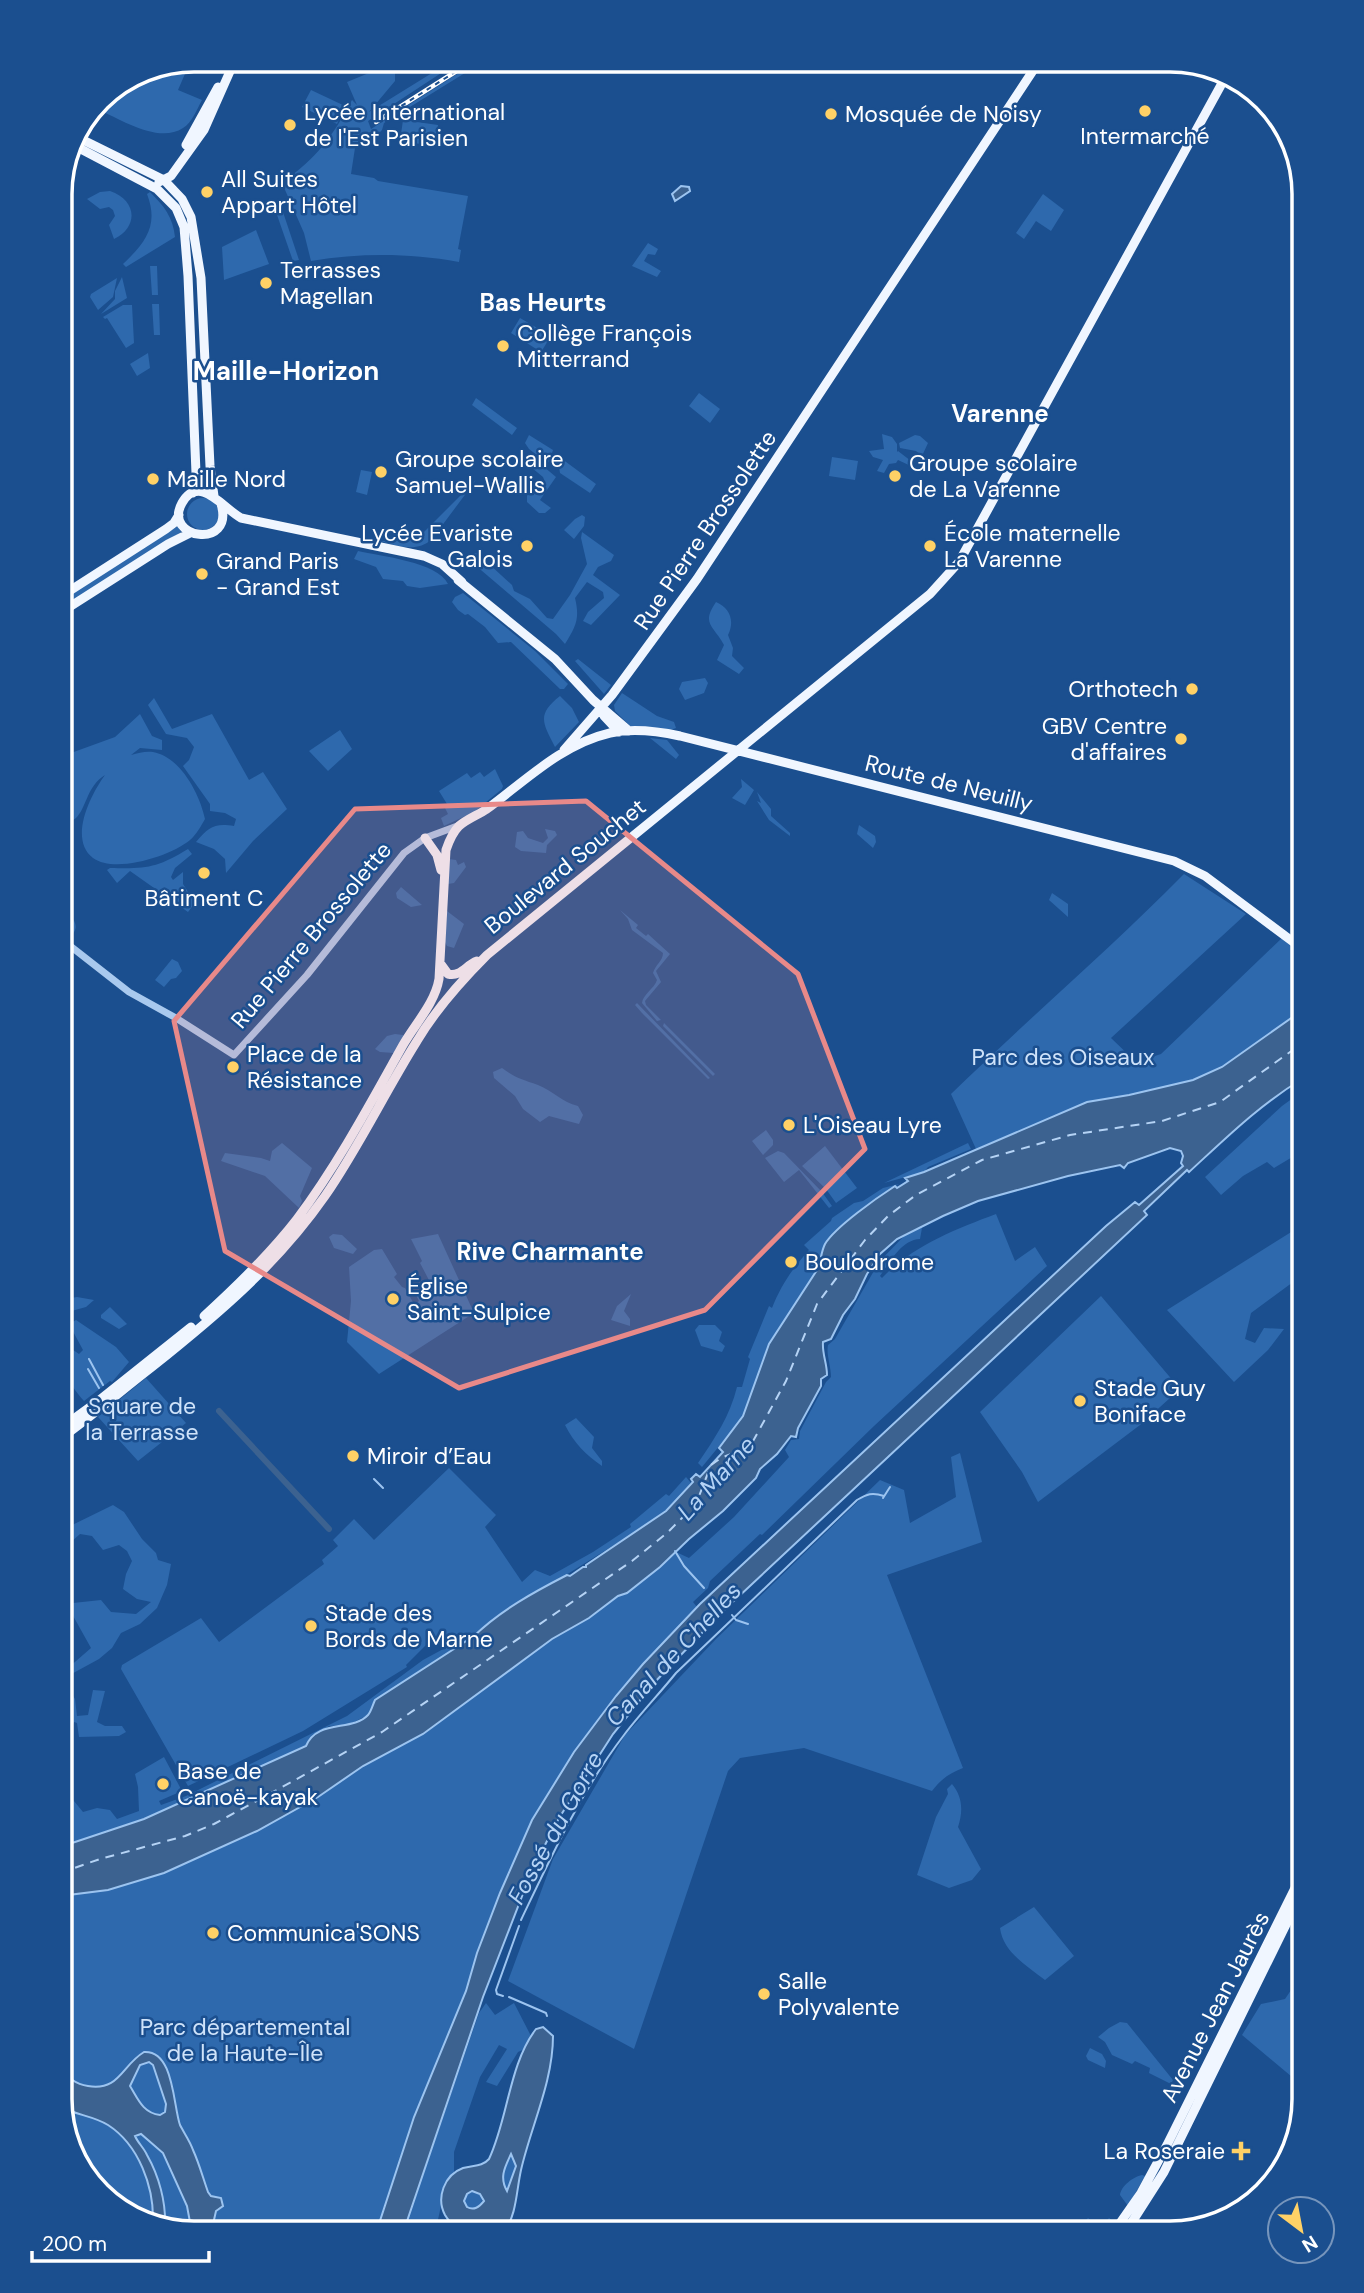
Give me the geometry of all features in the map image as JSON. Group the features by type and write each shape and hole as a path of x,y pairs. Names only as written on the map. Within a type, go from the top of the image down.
{"main road":[{"path":"199,263 201,240 198,220 190,201 174,180 171,171 226,72"},
{"name":"Rue Pierre Brossolette","path":"460,825 483,812 561,753 601,708 697,579 1032,72"},
{"name":"Boulevard Souchet","path":"72,1426 96,1413 226,1306 281,1253 337,1178 428,1024 449,996 485,957 942,582 959,562 1015,463 1222,83"},
{"path":"82,144 157,181 171,171 213,118 208,115 213,100"},
{"path":"82,144 148,182 166,196"},
{"path":"72,589 174,523 183,502 193,493 196,473 186,240 180,218 166,196 160,178"},
{"path":"160,178 182,199 191,217 199,263 214,496"},
{"path":"193,493 208,493 214,496 241,518 433,559 453,572 555,659 601,708 604,716 624,731"},
{"path":"221,504 221,524"},
{"path":"179,515 190,533 204,536 221,524 241,518"},
{"path":"72,605 168,544 190,533"},
{"name":"Route de Neuilly","path":"561,753 595,737 624,731 655,731 738,749 1174,861 1205,876 1292,941"},
{"path":"72,1423 221,1301 270,1251 298,1217 337,1160 438,985 446,850 460,825"},
{"path":"425,838 439,858 443,891"},
{"path":"440,963 448,974 456,974 472,962 485,957"},
{"path":"1290,1909 1292,1903"},
{"name":"Avenue Jean Jaurès","path":"1122,2221 1141,2193 1167,2145 1290,1909"},
{"name":"Avenue Jean Jaurès","path":"1133,2221 1164,2172 1290,1909"}],"street":[{"name":"Rue Pierre Brossolette","path":"72,947 129,992 234,1055 307,975 404,853 425,838 460,825"}],"highlighted area":[{"path":"586,801 798,974 865,1149 705,1310 459,1388 225,1251 174,1021 355,809"}],"green space":[{"path":"371,72 395,72 395,81 369,112 434,72 443,72 368,121 371,129 460,72 467,72 384,123 382,130 372,140 362,136 355,148 351,174 468,196 458,249 461,250 459,262 385,255 311,261 304,233 282,183 323,146 352,100 357,105 347,82"},
{"path":"186,73 178,90 202,100 186,126 173,132 152,132 104,112 133,88 155,78"},
{"path":"311,90 345,106 337,124 302,107"},
{"path":"403,120 438,125 434,146 400,141"},
{"path":"110,191 126,201 132,214 128,228 114,239 109,225 115,216 113,210 109,207 100,209 87,199 100,192"},
{"path":"150,192 167,212 175,237 126,267 123,264 144,240 151,224 152,215 147,194"},
{"path":"1043,194 1064,210 1051,231 1036,221 1024,239 1016,233"},
{"path":"282,209 299,260 293,261 276,212"},
{"path":"256,230 269,264 224,280 222,247"},
{"path":"648,243 658,249 655,255 648,254 644,261 661,271 657,277 632,266"},
{"path":"150,266 157,266 158,295 152,295"},
{"path":"122,277 127,298 101,314 115,299 115,291"},
{"path":"117,278 113,297 98,310 90,297 91,294"},
{"path":"152,304 159,304 160,335 154,335"},
{"path":"123,305 132,305 134,343 126,348 107,318 103,317"},
{"path":"520,318 551,336 541,352 511,333"},
{"path":"148,353 150,368 137,376 130,364"},
{"path":"699,393 720,409 710,423 689,406"},
{"path":"476,398 517,428 512,435 472,405"},
{"path":"882,434 892,437 897,444 897,452 911,461 913,467 898,460 889,464 884,473 877,471 883,460 873,457 869,451 884,449"},
{"path":"529,435 553,450 549,462 529,449 525,443"},
{"path":"915,435 928,443 922,456 916,451 900,448 899,443"},
{"path":"832,457 858,461 855,480 829,476"},
{"path":"562,459 596,484 590,493 560,473"},
{"path":"537,461 556,477 540,500 551,508 545,513 539,513 527,502 527,493 537,491 545,482 532,468"},
{"path":"361,470 372,472 367,495 356,492"},
{"path":"476,480 432,539 426,543 407,547 380,541 406,540 421,535"},
{"path":"203,498 214,503 219,514 214,525 203,530 192,525 187,514 192,503"},
{"path":"582,515 585,517 584,526 574,539 564,530"},
{"path":"178,526 181,532 72,602 72,593"},
{"path":"582,532 614,555 611,561 598,567 593,575 620,595 591,625 583,621 588,612 604,598 603,592 587,582 575,598 576,622 565,644 468,559 468,555 477,553 512,585 514,591 530,599 547,618 553,619 587,564"},
{"path":"358,551 421,565 442,576 448,584 420,588 407,586 403,581 383,579 376,567 354,559"},
{"path":"463,593 535,651 568,684 564,689 560,689 511,642 498,643 485,627 458,610 452,602"},
{"path":"716,602 730,615 728,635 733,648 732,656 744,668 739,674 717,660 724,645 709,620"},
{"path":"578,659 611,685 604,694 575,661"},
{"path":"705,678 708,683 704,693 685,700 679,689 682,682"},
{"path":"622,693 657,716 674,722 676,728 632,728 615,711 614,705"},
{"path":"560,696 572,708 579,722 555,747 544,720 547,709"},
{"path":"154,698 172,729 212,714 249,780 263,772 287,809 253,841 226,873 225,859 214,849 196,842 212,827 234,826 236,819 225,813 210,811 210,804 183,766 189,760 194,747 187,738 166,734 148,705"},
{"path":"140,714 152,736 162,740 162,750 140,748 131,755 153,752 172,761 188,778 199,799 205,819 192,838 181,846 157,857 128,864 103,862 93,858 82,840 84,816 105,775 94,785 77,817 72,820 72,753 115,737"},
{"path":"340,730 352,749 328,771 309,751"},
{"path":"650,738 667,740 679,755 676,759"},
{"path":"495,769 502,789 474,812 444,826 441,818 448,814 444,806 447,804 439,791 467,773 471,778 480,772 484,777"},
{"path":"741,779 754,790 745,805 732,798 742,787"},
{"path":"757,792 771,809 771,816 790,836 769,820 757,801 761,803"},
{"path":"859,825 875,836 873,848 857,834"},
{"path":"545,829 555,831 557,835 547,845 546,853 521,851 515,847 517,832 523,831 528,838 543,843 548,838"},
{"path":"188,849 192,854 175,868 171,877 173,880 183,872 183,884 190,895 200,896 188,912 130,871 117,883 107,870 151,866"},
{"path":"449,859 456,860 458,865 464,862 466,867 454,883 448,884"},
{"name":"Parc des Oiseaux","path":"1184,874 1246,914 1111,1038 1136,1062 1161,1054 1282,938 1292,946 1292,1017 1222,1067 1193,1080 1087,1102 976,1149 951,1094"},
{"path":"401,887 422,905 411,907 397,898 396,893"},
{"path":"1052,893 1068,904 1068,917 1049,900"},
{"path":"620,910 638,925 636,928 646,936 648,934 670,954 656,971 661,982 645,1001 661,1020 657,1021 642,1003 657,980 653,973 663,953 632,930 628,919"},
{"path":"447,911 464,924 454,948 447,946 445,942"},
{"path":"72,918 76,926 72,935"},
{"path":"172,959 178,962 182,971 164,987 155,980"},
{"path":"637,1003 710,1078 708,1079 642,1013 635,1005"},
{"path":"664,1023 715,1074 713,1076 663,1026"},
{"path":"403,1035 404,1038 394,1053 375,1049 387,1036"},
{"path":"502,1068 578,1106 583,1115 579,1124 549,1116 540,1122 523,1109 515,1096 494,1078 493,1072"},
{"path":"1292,1099 1292,1157 1274,1168 1267,1162 1243,1176 1221,1195 1205,1177"},
{"path":"766,1130 773,1140 773,1145 763,1155 752,1141"},
{"path":"282,1143 312,1168 300,1196 302,1201 299,1208 265,1176 221,1161 225,1153 270,1161 272,1151"},
{"path":"968,1143 971,1149 928,1167 924,1172 884,1183"},
{"path":"825,1146 857,1188 836,1203 826,1189 802,1166"},
{"path":"778,1151 784,1153 832,1206 829,1208 799,1170 784,1182 765,1158"},
{"path":"899,1184 848,1219 825,1244 818,1270 767,1347 757,1384 743,1417 702,1467 698,1463 726,1417 737,1387 742,1387 750,1359 748,1357 769,1306 772,1308 788,1277 809,1250 804,1245 832,1218 854,1203 863,1201 883,1188"},
{"name":"Parc départemental de la Haute-Île","path":"996,1214 1015,1261 1035,1247 1047,1266 710,1581 708,1588 693,1602 697,1607 643,1664 574,1752 532,1820 484,1933 466,1991 414,2117 380,2221 186,2221 170,2219 140,2209 113,2191 92,2167 84,2153 74,2123 72,1894 108,1890 164,1873 257,1831 318,1797 363,1766 423,1734 552,1639 589,1618 618,1596 627,1593 676,1552 689,1558 734,1517 789,1457 785,1450 791,1440 799,1439 800,1431 831,1377 828,1345 835,1339 879,1262 904,1236 922,1228 920,1239 902,1247 880,1276 882,1278 907,1257 950,1232"},
{"path":"1292,1232 1292,1283 1251,1313 1245,1339 1255,1343 1264,1328 1284,1329 1268,1350 1234,1382 1167,1310"},
{"path":"333,1234 342,1235 357,1249 353,1254 334,1248 329,1237"},
{"path":"438,1234 474,1313 379,1374 347,1342 351,1301 349,1267 374,1250 382,1249 397,1274 394,1277 405,1288 414,1304 419,1301 416,1295 431,1284 411,1239"},
{"path":"631,1294 624,1311 630,1319 630,1326 611,1320 617,1306"},
{"name":"Stade Guy Boniface","path":"1101,1296 1180,1389 1140,1425 1038,1502 1022,1472 980,1412"},
{"path":"72,1298 94,1300 86,1307 72,1311"},
{"path":"110,1307 127,1324 119,1329 101,1318"},
{"path":"76,1320 116,1347 129,1362 112,1382 84,1401 72,1385 72,1349 79,1354 83,1350 72,1330 72,1322"},
{"path":"699,1325 715,1325 722,1332 719,1341 725,1346 722,1352 701,1346 695,1330"},
{"name":"Square de la Terrasse","path":"146,1378 186,1423 138,1461 98,1417"},
{"path":"576,1418 594,1437 592,1448 602,1461 602,1466 581,1448 565,1425"},
{"path":"960,1453 982,1542 887,1575 963,1768 946,1777 932,1791 804,1748 740,1758 728,1771 634,2049 508,1981 553,1859 625,1735 716,1639 880,1480 904,1490 910,1523 956,1497 951,1457"},
{"name":"Stade des Bords de Marne","path":"449,1468 496,1515 485,1527 522,1582 535,1570 550,1576 593,1552 631,1527 630,1524 666,1494 669,1496 686,1477 691,1483 669,1508 654,1520 486,1625 368,1715 348,1725 329,1726 308,1741 306,1746 144,1819 72,1843 72,1799 83,1812 97,1808 110,1810 117,1819 139,1811 135,1774 164,1757 182,1791 159,1801 161,1805 186,1796 347,1716 423,1660 458,1641 450,1633 435,1644 431,1640 407,1667 303,1731 188,1786 121,1669 122,1665 201,1618 219,1642 324,1564 322,1560 338,1546 333,1540 354,1519 374,1540"},
{"path":"113,1505 124,1512 142,1539 156,1553 158,1560 171,1564 167,1585 157,1608 140,1624 121,1633 112,1648 99,1659 72,1674 72,1665 91,1648 72,1614 72,1603 101,1600 111,1612 136,1614 151,1602 137,1599 123,1589 132,1561 127,1551 119,1545 103,1550 92,1536 80,1534 72,1541 72,1525"},
{"path":"93,1690 105,1691 97,1722 105,1726 122,1726 126,1732 119,1736 79,1737 77,1723 74,1722 72,1726 72,1694 77,1716 88,1715"},
{"path":"952,1784 961,1805 958,1827 981,1869 972,1880 949,1888 917,1875 936,1817 948,1794 947,1789"},
{"path":"1034,1907 1074,1956 1045,1980 1011,1951 1000,1928"},
{"path":"1292,1989 1292,2077 1242,2035 1261,2004 1285,1999"},
{"path":"486,2003 495,2015 514,2003 531,2036 525,2049 518,2052 497,2086 486,2082 507,2049 499,2045 480,2077 454,2152 454,2173 443,2188 438,2221 407,2221 479,2013"},
{"path":"1120,2022 1127,2023 1173,2080 1171,2084 1149,2073 1150,2068 1112,2055 1105,2042 1098,2037"},
{"path":"1090,2048 1102,2054 1106,2061 1105,2068 1088,2060 1086,2056"},
{"path":"512,2154 516,2166 507,2191 504,2172"},
{"path":"1145,2176 1128,2206 1120,2195 1121,2192 1128,2182"},
{"path":"473,2191 479,2194 482,2200 479,2206 473,2209 467,2206 464,2200 467,2194"}],"water":[{"path":"681,186 689,187 690,191 675,201 672,194"},
{"path":"1292,1017 1292,1086 1258,1110 1189,1172 1187,1170 1144,1211 1147,1215 721,1613 654,1683 613,1734 559,1818 533,1868 483,1997 407,2221 380,2221 414,2117 466,1991 500,1893 532,1820 574,1752 643,1664 700,1604 1106,1226 1135,1202 1139,1205 1183,1166 1181,1151 1170,1148 1128,1163 1124,1168 1120,1165 1068,1176 978,1201 897,1239 880,1254 831,1339 823,1342 827,1375 821,1379 821,1386 798,1428 796,1437 791,1436 777,1454 760,1469 756,1478 723,1511 660,1567 627,1593 618,1596 589,1618 552,1639 423,1734 363,1766 318,1797 257,1831 164,1873 108,1890 72,1894 72,1843 144,1819 306,1746 318,1732 361,1720 369,1714 375,1700 474,1636 518,1602 586,1567 666,1511 693,1482 691,1479 696,1474 700,1477 723,1452 719,1448 743,1416 769,1344 817,1270 830,1237 857,1213 895,1186 897,1188 908,1181 905,1178 1087,1102 1193,1080 1222,1067"},
{"path":"543,2027 553,2036 546,2087 525,2153 511,2218 510,2221 450,2221 441,2201 447,2181 456,2171 480,2165 489,2159 501,2127 514,2075 536,2029","holes":["511,2154 516,2166 507,2191 503,2177","472,2191 480,2194 484,2201 478,2207 467,2207 464,2201 467,2194"]},
{"path":"144,2052 154,2054 167,2069 180,2125 192,2147 208,2192 211,2196 221,2198 223,2206 216,2211 214,2221 190,2221 187,2206 163,2153 141,2134 135,2136 151,2163 163,2199 165,2218 153,2214 147,2181 128,2144 119,2133 103,2122 73,2112 72,2080 99,2087 107,2085","holes":["149,2062 153,2065 166,2104 165,2112 160,2115 149,2111 139,2100 130,2086 140,2065"]}],"waterway":[{"path":"89,1359 103,1385"},
{"path":"88,1369 99,1388"},
{"path":"219,1411 329,1529"},
{"path":"374,1479 383,1488"},
{"path":"883,1498 890,1487"},
{"name":"Fossé du Gorre","path":"521,1920 568,1825 608,1756 676,1673 857,1500 870,1494 884,1496"},
{"name":"Canal de Chelles","path":"675,1551 684,1566 704,1588"},
{"name":"Canal de Chelles","path":"732,1615 736,1620 748,1624"},
{"name":"Fossé du Gorre","path":"503,1996 497,1994 496,1990 519,1926"},
{"name":"Fossé du Gorre","path":"509,1997 546,2013 547,2016"}],"ferry route":[{"path":"72,1869 185,1836 214,1824 275,1791 382,1732 632,1561 667,1533 696,1504 711,1465 752,1443 786,1381 817,1304 865,1240 888,1216 916,1195 982,1160 1070,1135 1162,1121 1220,1102 1292,1051"}],"railway":[{"path":"376,122 455,72"}],"place":[{"name":"Intermarché","path":"1145,111"},
{"name":"Mosquée de Noisy","path":"831,114"},
{"name":"Lycée International de l'Est Parisien","path":"290,125"},
{"name":"All Suites Appart Hôtel","path":"207,192"},
{"name":"Terrasses Magellan","path":"266,283"},
{"name":"Collège François Mitterrand","path":"503,346"},
{"name":"Groupe scolaire Samuel-Wallis","path":"381,472"},
{"name":"Groupe scolaire de La Varenne","path":"895,476"},
{"name":"Maille Nord","path":"153,479"},
{"name":"Lycée Evariste Galois","path":"527,546"},
{"name":"École maternelle La Varenne","path":"930,546"},
{"name":"Grand Paris - Grand Est","path":"202,574"},
{"name":"Orthotech","path":"1192,689"},
{"name":"GBV Centre d'affaires","path":"1181,739"},
{"name":"Bâtiment C","path":"204,873"},
{"name":"Place de la Résistance","path":"233,1067"},
{"name":"L'Oiseau Lyre","path":"789,1125"},
{"name":"Boulodrome","path":"791,1262"},
{"name":"Église Saint-Sulpice","path":"393,1299"},
{"name":"Stade Guy Boniface","path":"1080,1401"},
{"name":"Miroir d’Eau","path":"353,1456"},
{"name":"Stade des Bords de Marne","path":"311,1626"},
{"name":"Base de Canoë-kayak","path":"163,1784"},
{"name":"Communica'SONS","path":"213,1933"},
{"name":"Salle Polyvalente","path":"764,1994"},
{"name":"La Roseraie","path":"1241,2151"}],"district":[{"name":"Bas Heurts","path":"543,302"},
{"name":"Maille-Horizon","path":"286,371"},
{"name":"Varenne","path":"1000,413"},
{"name":"Rive Charmante","path":"550,1251"}],"water label":[{"name":"La Marne","path":"716,1478"}]}
